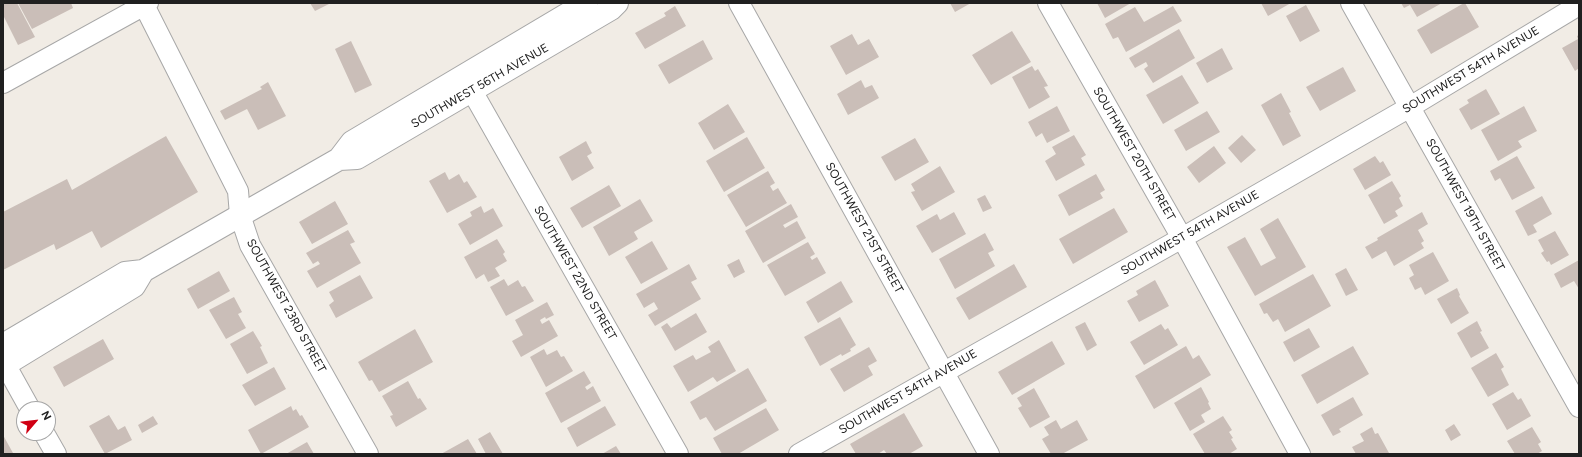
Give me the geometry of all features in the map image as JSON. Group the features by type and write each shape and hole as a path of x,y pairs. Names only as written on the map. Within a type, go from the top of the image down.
{"street":[{"name":"SOUTHWEST 56TH AVENUE","path":"4,358 134,286 143,271 339,159 352,142 586,3"},
{"name":"SOUTHWEST 56TH AVENUE","path":"339,159 357,158 611,9 617,3"},
{"name":"SOUTHWEST 21ST STREET","path":"738,3 989,454"},
{"name":"SOUTHWEST 20TH STREET","path":"1048,3 1182,238 1300,454"},
{"name":"SOUTHWEST 19TH STREET","path":"1351,3 1579,407"},
{"path":"3,83 145,4"},
{"name":"SOUTHWEST 23RD STREET","path":"145,4 238,191 240,215 250,246 368,454"},
{"name":"SOUTHWEST 54TH AVENUE","path":"798,454 1182,238 1410,107 1579,5"},
{"name":"SOUTHWEST 22ND STREET","path":"472,91 678,454"},
{"path":"4,358 26,401"},
{"path":"49,441 56,454"}],"building":[{"path":"3,3 17,3 35,37 18,45 3,15"},
{"path":"18,3 71,3 73,8 32,29"},
{"path":"310,3 331,3 315,11"},
{"path":"950,3 971,3 955,12"},
{"path":"1097,3 1131,3 1105,18"},
{"path":"1261,3 1291,3 1268,16"},
{"path":"1401,3 1442,3 1417,17 1410,5 1404,8"},
{"path":"1464,3 1479,27 1431,54 1417,30"},
{"path":"1306,5 1320,31 1300,42 1286,16"},
{"path":"675,6 686,26 645,49 635,33 666,16 664,13"},
{"path":"1173,6 1182,21 1126,52 1118,37 1113,39 1105,24 1135,7 1144,22"},
{"path":"1179,29 1195,58 1153,83 1144,69 1148,66 1146,62 1135,68 1129,58"},
{"path":"1012,31 1031,62 991,85 972,55"},
{"path":"852,34 858,45 869,39 879,57 846,75 830,46"},
{"path":"1579,35 1579,68 1575,71 1562,48 1578,39 1577,36"},
{"path":"703,40 713,59 669,84 658,65"},
{"path":"351,41 372,85 355,93 335,49"},
{"path":"1222,48 1233,69 1207,83 1196,63"},
{"path":"1032,66 1035,71 1038,69 1048,86 1044,87 1050,97 1029,109 1012,77"},
{"path":"1343,67 1356,91 1320,111 1306,87"},
{"path":"1182,75 1199,103 1163,124 1146,95"},
{"path":"861,80 865,88 872,85 879,98 848,115 837,94"},
{"path":"268,82 286,116 258,130 247,109 225,120 220,111 262,89 260,87"},
{"path":"1486,89 1500,114 1471,130 1459,109 1469,103 1467,100"},
{"path":"1281,93 1301,136 1283,146 1261,105"},
{"path":"728,104 745,132 714,150 698,123"},
{"path":"1057,106 1070,131 1047,143 1042,133 1036,137 1028,122"},
{"path":"1524,106 1537,131 1518,141 1522,147 1498,161 1481,130"},
{"path":"1207,111 1220,132 1186,151 1174,130"},
{"path":"1074,135 1086,155 1081,158 1085,165 1056,181 1045,161 1056,154 1052,147"},
{"path":"1242,135 1256,150 1241,163 1228,148"},
{"path":"166,136 198,192 101,248 92,231 56,250 54,244 3,270 3,212 67,179 72,190"},
{"path":"747,137 765,168 724,192 706,161"},
{"path":"915,138 929,162 895,181 881,157"},
{"path":"586,141 592,153 587,156 594,168 572,181 559,157"},
{"path":"1214,146 1226,163 1199,183 1187,167"},
{"path":"1375,156 1380,163 1383,161 1391,175 1365,190 1353,169"},
{"path":"1517,156 1535,188 1512,200 1500,178 1495,181 1490,171"},
{"path":"940,166 955,192 922,211 911,192 915,191 911,184"},
{"path":"768,171 775,183 770,186 773,191 778,188 787,203 746,227 727,195"},
{"path":"445,172 449,180 459,174 464,183 467,181 477,197 447,213 429,181"},
{"path":"1096,174 1105,190 1100,193 1103,198 1069,216 1058,195"},
{"path":"1392,181 1401,196 1399,198 1403,206 1395,211 1398,216 1384,224 1368,195"},
{"path":"609,185 621,206 582,228 570,208"},
{"path":"985,195 992,208 983,212 977,199"},
{"path":"1542,196 1552,214 1533,225 1537,232 1528,236 1515,211"},
{"path":"640,199 653,221 634,232 638,239 609,256 593,227"},
{"path":"335,201 348,224 312,244 299,222"},
{"path":"791,204 798,217 783,225 785,228 797,221 806,238 763,263 745,231"},
{"path":"481,206 484,213 493,208 503,226 470,245 458,224 472,216 470,212"},
{"path":"1114,208 1128,232 1073,264 1059,239"},
{"path":"954,212 966,234 932,253 916,226 937,214 940,220"},
{"path":"1422,212 1428,224 1418,230 1424,241 1421,243 1424,248 1394,266 1386,251 1372,259 1365,247 1378,240 1377,238"},
{"path":"1278,218 1306,267 1255,296 1227,247 1245,237 1261,266 1276,258 1260,229"},
{"path":"348,230 355,242 350,244 361,263 317,288 307,271 320,264 318,261 313,264 306,253"},
{"path":"1555,231 1569,255 1551,265 1541,253 1544,251 1538,240"},
{"path":"985,233 994,250 988,253 995,266 955,289 939,259"},
{"path":"497,239 505,252 503,254 507,261 495,268 500,276 488,282 484,274 476,279 464,257"},
{"path":"652,241 668,269 641,284 625,257"},
{"path":"808,242 815,254 810,257 812,260 817,257 826,273 785,296 767,265"},
{"path":"1433,252 1449,281 1425,295 1421,287 1415,290 1409,278 1414,275 1409,265"},
{"path":"739,259 745,272 734,278 727,265"},
{"path":"1579,260 1579,289 1574,281 1561,288 1554,274"},
{"path":"689,264 697,279 691,282 701,299 655,326 648,315 658,309 654,302 644,308 636,294"},
{"path":"1014,264 1027,287 969,320 956,298"},
{"path":"1346,268 1358,290 1346,296 1335,274"},
{"path":"219,271 230,291 198,309 187,289"},
{"path":"1313,274 1331,306 1285,332 1278,319 1273,322 1267,313 1264,314 1259,304"},
{"path":"360,275 373,298 336,318 329,305 334,301 329,292"},
{"path":"504,279 508,286 518,280 522,287 525,286 534,301 506,316 490,287"},
{"path":"1155,280 1169,306 1139,322 1127,301 1138,295 1136,291"},
{"path":"841,281 853,302 818,323 806,302"},
{"path":"1457,288 1460,295 1459,296 1469,313 1451,324 1437,299"},
{"path":"234,297 242,312 238,314 246,328 226,339 209,310"},
{"path":"547,302 554,315 540,320 542,324 549,320 558,336 521,357 512,341 523,335 515,320"},
{"path":"696,313 707,332 675,351 661,327 667,323 671,328"},
{"path":"840,317 856,345 850,349 851,351 842,356 841,354 820,366 804,337"},
{"path":"1477,321 1482,331 1480,332 1489,348 1471,358 1457,333"},
{"path":"1085,322 1097,345 1087,351 1075,327"},
{"path":"1161,324 1165,330 1168,328 1178,345 1144,365 1130,342"},
{"path":"1309,328 1320,347 1294,362 1283,342"},
{"path":"415,329 433,362 379,392 372,380 369,381 358,362"},
{"path":"253,331 262,346 260,347 268,363 247,374 230,344"},
{"path":"103,339 114,359 64,387 53,367"},
{"path":"719,340 736,371 717,382 713,377 688,392 673,366 693,355 696,360 711,352 708,347"},
{"path":"1052,341 1065,364 1012,395 998,372"},
{"path":"1186,346 1193,359 1199,355 1211,375 1154,409 1135,376"},
{"path":"1353,346 1369,374 1317,404 1301,375"},
{"path":"869,347 877,361 868,366 873,375 844,392 830,369"},
{"path":"544,349 547,355 557,350 561,357 564,356 573,371 546,387 530,357"},
{"path":"1496,353 1504,367 1501,369 1509,385 1488,397 1471,368"},
{"path":"274,367 286,389 255,406 242,385"},
{"path":"748,368 767,401 715,431 706,417 700,420 690,402"},
{"path":"584,371 591,383 585,387 587,390 593,386 601,401 561,423 545,393"},
{"path":"408,381 418,399 420,398 427,409 396,427 390,416 393,415 382,396"},
{"path":"1201,387 1211,409 1201,415 1205,422 1190,431 1174,403"},
{"path":"1034,388 1050,417 1030,428 1018,408 1022,406 1017,398"},
{"path":"1513,392 1518,400 1521,398 1531,416 1507,430 1492,404"},
{"path":"1353,397 1363,415 1339,429 1341,432 1333,436 1321,415"},
{"path":"291,406 293,411 296,409 300,416 302,415 309,427 261,454 248,430"},
{"path":"605,406 616,425 577,447 567,428"},
{"path":"766,408 779,430 738,454 722,454 713,438"},
{"path":"904,413 923,446 909,454 887,454 884,450 878,454 856,454 850,444"},
{"path":"109,415 118,430 125,426 132,440 105,454 89,426"},
{"path":"153,416 158,424 142,433 138,425"},
{"path":"1223,416 1232,430 1229,432 1237,449 1229,454 1205,454 1193,434"},
{"path":"1056,420 1061,429 1077,420 1088,440 1062,454 1051,454 1042,439 1049,435 1044,427"},
{"path":"1454,424 1461,435 1451,441 1445,430"},
{"path":"1372,427 1375,434 1378,433 1389,453 1356,454 1352,447 1364,441 1360,434"},
{"path":"1532,427 1541,442 1538,444 1542,451 1537,454 1515,454 1507,441"},
{"path":"490,432 503,454 486,454 478,439"},
{"path":"3,435 13,453 12,454 3,454"},
{"path":"468,439 477,454 441,454"},
{"path":"307,442 314,454 286,454"},
{"path":"616,446 621,454 602,454"}]}
